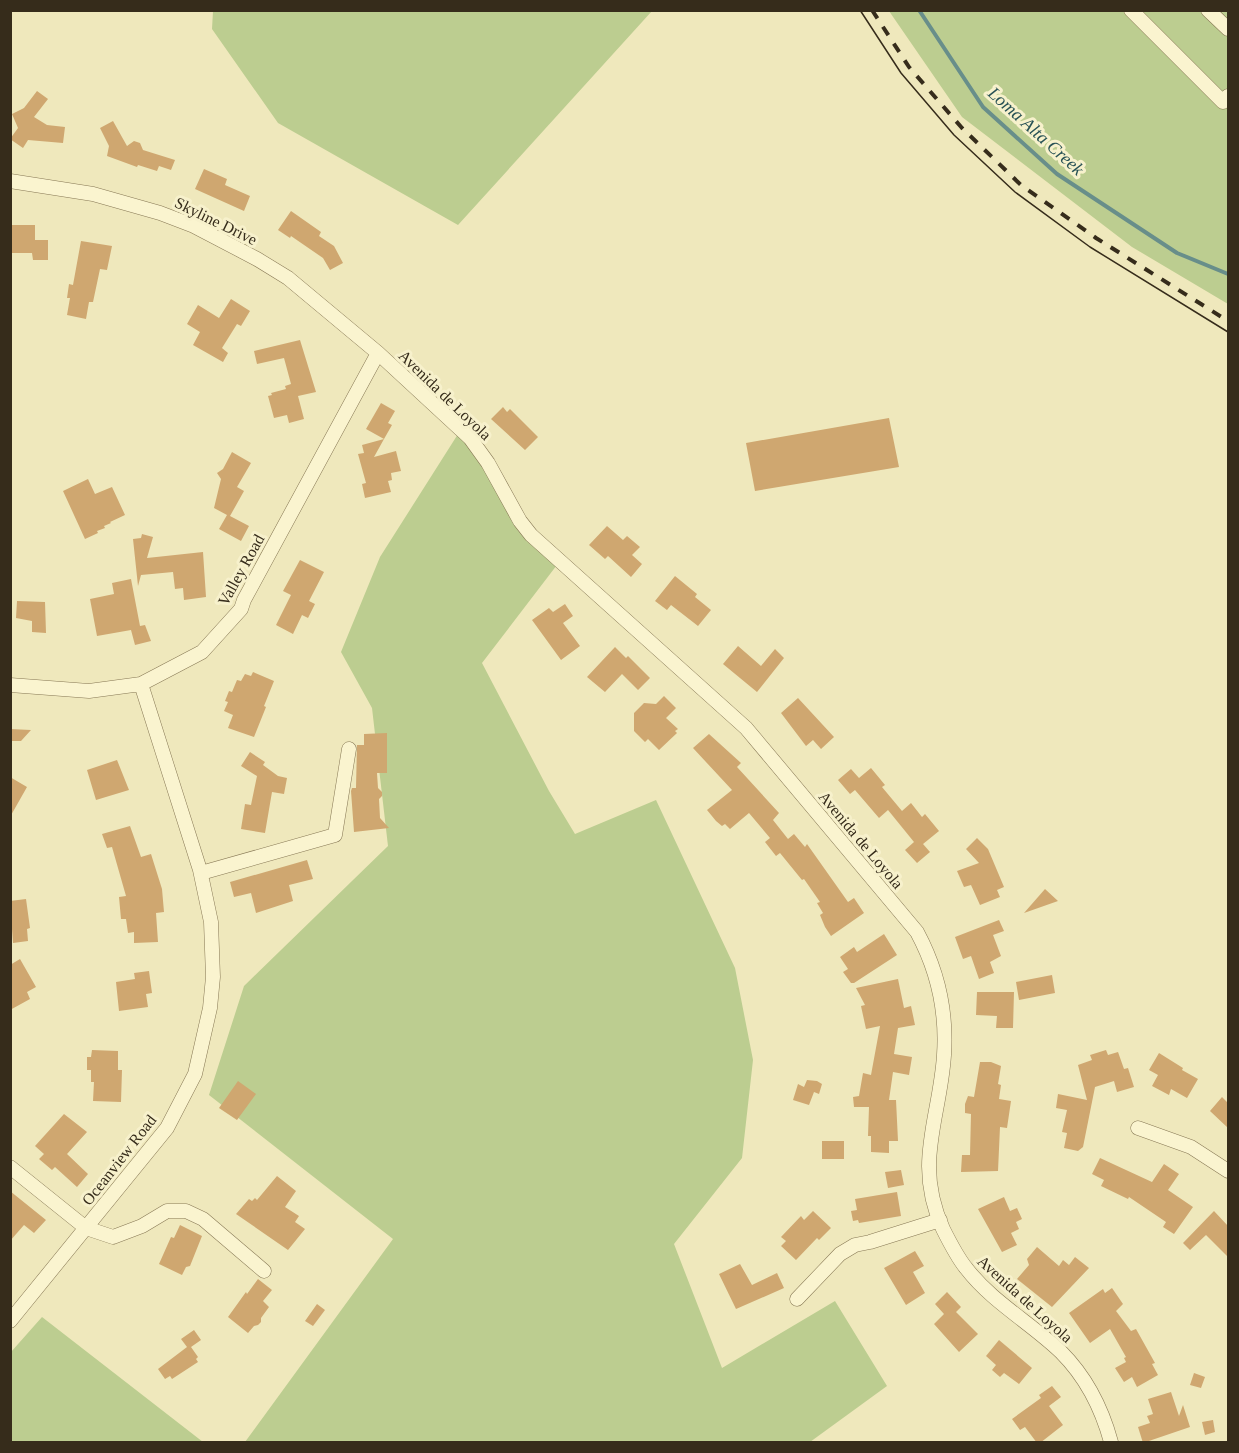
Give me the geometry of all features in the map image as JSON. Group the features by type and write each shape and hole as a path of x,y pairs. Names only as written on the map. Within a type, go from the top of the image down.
{"street":[{"path":"1131,10 1227,102"},
{"path":"1208,10 1228,29"},
{"name":"Skyline Drive","path":"10,181 93,194 160,213 194,226 288,278 378,353"},
{"name":"Valley Road","path":"10,685 89,691 141,684 202,652 241,609 378,353"},
{"name":"Avenida de Loyola","path":"378,353 470,438 488,462 520,521 531,535 746,728 917,932 926,948 941,991 945,1015 944,1056 928,1155 930,1189 940,1220 965,1268 994,1297 1061,1353 1087,1384 1112,1443"},
{"name":"Oceanview Road","path":"10,1322 167,1128 195,1074 210,1008 213,977 211,922 201,873 141,684"},
{"path":"201,873 335,835 349,749"},
{"path":"1138,1128 1191,1147 1228,1171"},
{"path":"10,1167 86,1228 113,1237 142,1226 168,1211 186,1211 203,1219 264,1270"},
{"path":"797,1299 840,1254 855,1245 940,1220"}],"green space":[{"path":"652,10 458,225 278,123 212,29 213,11"},
{"path":"889,11 1228,11 1228,304 1132,247 962,117"},
{"path":"465,423 520,521 560,561 482,663 549,791 575,834 656,800 735,968 753,1060 742,1158 674,1244 722,1368 835,1301 887,1386 810,1442 245,1442 393,1239 209,1095 244,986 388,846 372,708 341,652 380,557"},
{"path":"42,1317 203,1442 11,1442 11,1352"}],"building":[{"path":"37,91 48,99 34,117 47,125 65,127 63,143 28,140 23,148 10,139 18,128 12,114 24,108"},
{"path":"113,121 127,146 134,141 140,143 143,150 175,160 171,170 159,166 157,171 138,165 137,167 107,156 109,146 100,128"},
{"path":"204,169 227,179 225,185 250,196 244,211 195,189"},
{"path":"291,211 321,232 319,236 334,246 343,263 330,270 323,258 278,230"},
{"path":"10,225 35,225 35,240 48,240 48,260 33,260 32,253 10,253"},
{"path":"81,241 112,246 107,270 100,269 93,302 89,302 86,319 67,315 70,298 67,298 69,284 73,285"},
{"path":"231,299 250,311 241,326 237,324 222,348 228,353 223,362 193,345 200,332 187,324 198,305 219,318"},
{"path":"300,340 316,392 298,396 304,419 289,423 287,415 274,418 268,396 286,389 285,386 291,384 284,358 257,364 254,351"},
{"path":"381,403 395,411 388,423 392,425 384,439 366,429"},
{"path":"503,407 507,412 510,409 538,437 525,450 491,419"},
{"path":"889,418 899,467 755,491 746,443"},
{"path":"384,439 374,457 396,451 401,471 391,473 392,480 388,481 391,492 365,498 362,484 366,483 358,454 364,453 362,445"},
{"path":"232,452 251,463 237,487 244,491 230,516 249,526 241,541 219,529 227,515 214,508 221,479 217,473 223,469"},
{"path":"88,479 95,494 112,487 125,515 85,539 63,491"},
{"path":"607,526 623,540 627,536 640,547 632,555 642,564 631,577 608,556 605,559 589,545"},
{"path":"142,534 153,537 147,558 203,552 206,597 184,600 183,588 175,589 173,572 141,575 138,586 133,539 141,538"},
{"path":"300,560 324,572 309,601 315,604 308,618 302,615 293,634 276,625 291,595 283,591"},
{"path":"675,576 697,594 695,597 711,610 698,626 671,605 667,610 655,601"},
{"path":"131,579 140,626 145,625 151,641 135,645 131,630 97,636 90,599 114,594 112,583"},
{"path":"17,601 45,602 46,633 32,632 32,621 16,618"},
{"path":"565,604 573,616 563,623 580,646 561,660 532,620 549,608 553,612"},
{"path":"738,646 761,666 775,649 784,658 757,692 723,664"},
{"path":"615,647 626,658 628,656 650,678 638,690 622,674 605,692 587,677"},
{"path":"253,672 274,681 254,737 228,728 233,715 224,711 229,691 232,692 237,680 241,681 245,674 251,676"},
{"path":"664,696 676,708 666,718 678,729 675,731 677,733 659,750 648,739 645,742 634,731 634,713 644,703 656,704"},
{"path":"798,698 834,737 821,749 813,740 806,746 781,713"},
{"path":"10,729 31,730 21,741 10,741"},
{"path":"387,733 387,773 377,773 378,788 382,792 379,799 380,818 389,828 354,832 351,791 352,788 356,788 357,745 364,745 364,734"},
{"path":"709,734 741,763 737,767 779,813 773,820 788,839 794,834 805,847 807,844 848,902 854,898 864,913 831,936 820,915 823,913 817,903 820,902 804,879 802,880 780,853 776,856 765,842 770,838 749,813 730,829 725,824 722,826 716,821 707,810 732,790 693,748"},
{"path":"250,752 265,762 263,765 278,776 287,778 284,794 272,792 265,833 241,829 245,804 251,805 257,776 241,766"},
{"path":"117,760 129,790 96,800 87,770"},
{"path":"871,768 885,785 882,787 902,811 911,803 922,817 925,814 939,831 923,844 930,852 917,863 905,850 914,842 888,810 879,818 855,790 850,794 838,780 851,769 859,778"},
{"path":"10,777 27,787 10,817"},
{"path":"130,826 141,857 151,854 162,889 164,912 156,913 158,942 134,943 134,932 128,933 126,919 121,919 119,897 126,896 112,847 107,848 102,834"},
{"path":"977,838 988,849 1004,887 997,890 1000,897 980,905 971,885 964,887 957,871 979,863 966,849"},
{"path":"307,860 313,879 289,885 293,901 256,913 251,893 234,897 230,882"},
{"path":"1045,889 1058,901 1024,913"},
{"path":"26,899 30,928 27,929 28,941 13,943 10,901"},
{"path":"999,920 1004,931 993,935 1001,956 990,962 994,973 979,979 971,956 963,959 955,937"},
{"path":"884,934 897,955 851,983 843,972 848,969 840,957 854,947 857,952"},
{"path":"20,959 36,987 27,992 30,999 10,1010 10,965"},
{"path":"149,971 152,993 146,994 148,1007 119,1011 116,982 135,979 134,973"},
{"path":"1052,975 1055,993 1019,1000 1016,982"},
{"path":"898,979 904,1008 911,1006 915,1025 898,1028 894,1054 912,1057 909,1075 893,1072 889,1100 896,1100 898,1141 889,1141 889,1153 871,1152 871,1136 868,1136 869,1107 854,1107 853,1097 859,1096 863,1073 871,1075 880,1026 866,1029 861,1006 865,1005 856,988"},
{"path":"977,992 1014,992 1013,1028 996,1028 997,1016 976,1015"},
{"path":"92,1050 118,1051 118,1070 122,1070 121,1102 93,1101 94,1082 91,1082 91,1070 87,1070 87,1057 91,1057"},
{"path":"1106,1050 1108,1055 1118,1052 1124,1069 1128,1068 1134,1087 1117,1092 1114,1081 1095,1087 1083,1147 1078,1151 1064,1148 1067,1133 1062,1132 1067,1110 1056,1108 1058,1094 1087,1100 1078,1065 1092,1060 1090,1055"},
{"path":"1159,1053 1198,1079 1187,1098 1171,1089 1169,1095 1152,1086 1158,1075 1149,1070"},
{"path":"980,1062 991,1062 1001,1066 998,1084 1001,1085 999,1099 1011,1101 1007,1128 1000,1127 998,1171 961,1172 962,1155 970,1155 971,1114 965,1113 965,1104 968,1096 974,1097"},
{"path":"807,1080 822,1084 819,1094 814,1092 809,1105 793,1100 798,1084 804,1087"},
{"path":"238,1081 256,1094 237,1120 219,1108"},
{"path":"1222,1097 1228,1103 1228,1128 1210,1111"},
{"path":"64,1114 87,1132 67,1154 88,1174 77,1187 55,1167 52,1170 39,1159 44,1154 35,1146"},
{"path":"822,1141 844,1141 844,1159 822,1159"},
{"path":"1100,1158 1152,1182 1164,1164 1179,1174 1168,1190 1193,1207 1174,1234 1163,1227 1166,1222 1129,1197 1128,1199 1101,1186 1104,1180 1092,1174"},
{"path":"901,1170 904,1185 888,1188 885,1172"},
{"path":"277,1176 296,1191 285,1207 299,1216 295,1222 305,1229 288,1250 236,1214 249,1199 257,1200"},
{"path":"10,1191 46,1220 34,1233 24,1225 10,1241"},
{"path":"897,1192 901,1216 859,1223 858,1220 853,1221 851,1211 857,1210 855,1199"},
{"path":"1004,1197 1010,1211 1017,1208 1022,1219 1016,1222 1019,1229 1011,1233 1017,1245 1002,1252 978,1209"},
{"path":"813,1211 831,1228 819,1240 817,1238 796,1260 781,1246 786,1241 781,1237 801,1216 804,1220"},
{"path":"1214,1211 1228,1226 1228,1257 1206,1235 1190,1250 1183,1243"},
{"path":"180,1225 202,1236 190,1266 186,1267 182,1275 159,1264 171,1237 174,1238"},
{"path":"1037,1247 1059,1266 1063,1260 1069,1265 1075,1257 1089,1268 1052,1307 1017,1279 1029,1265 1027,1259"},
{"path":"915,1251 924,1266 913,1272 925,1293 906,1305 884,1268"},
{"path":"740,1264 752,1285 777,1273 784,1288 736,1309 719,1274"},
{"path":"258,1279 272,1290 263,1301 269,1307 261,1318 261,1322 248,1333 228,1317"},
{"path":"1112,1288 1123,1304 1116,1311 1131,1331 1136,1329 1155,1363 1152,1364 1158,1375 1137,1387 1132,1377 1124,1382 1115,1368 1126,1362 1124,1358 1126,1357 1110,1329 1090,1343 1069,1313 1103,1289 1105,1293"},
{"path":"947,1292 961,1307 956,1312 978,1334 959,1352 934,1324 944,1314 935,1304"},
{"path":"317,1304 325,1310 313,1326 305,1321"},
{"path":"194,1330 201,1340 191,1347 198,1357 196,1359 198,1362 172,1379 170,1376 165,1379 158,1369 187,1347 181,1339"},
{"path":"999,1340 1032,1368 1019,1384 1004,1373 1000,1377 992,1370 996,1365 986,1356"},
{"path":"1194,1373 1205,1377 1201,1388 1190,1385"},
{"path":"1052,1386 1061,1397 1049,1406 1063,1425 1037,1443 1025,1427 1020,1430 1012,1419 1041,1398 1039,1395"},
{"path":"1171,1392 1179,1416 1183,1405 1190,1427 1143,1443 1138,1427 1150,1423 1147,1416 1153,1414 1148,1399"},
{"path":"1213,1420 1215,1432 1205,1435 1202,1422"}],"waterway":[{"name":"Loma Alta Creek","path":"919,10 983,107 1057,174 1177,253 1228,274"}],"tram line":[{"path":"860,10 901,73 954,135 1015,192 1090,247 1228,332"}],"railway":[{"path":"872,10 909,67 962,128 1021,185 1096,238 1228,321"}]}
